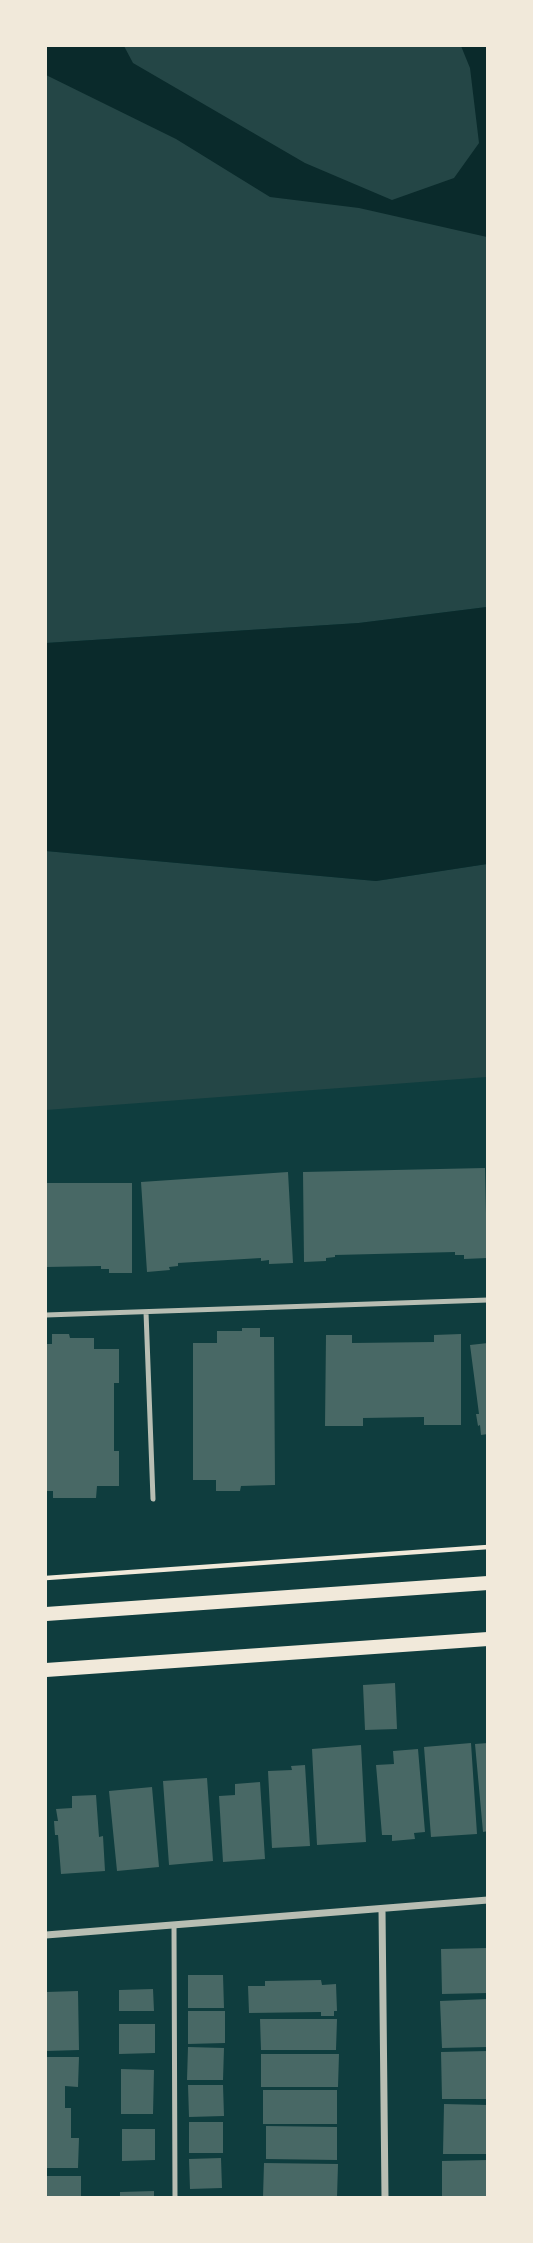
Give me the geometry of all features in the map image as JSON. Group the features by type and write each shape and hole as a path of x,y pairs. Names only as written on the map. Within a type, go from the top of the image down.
{"main road":[{"path":"46,1615 488,1583"},
{"path":"46,1670 488,1639"}],"street":[{"path":"46,1935 488,1900"},
{"path":"382,1909 385,2197"}],"lane":[{"path":"46,1315 488,1300"},
{"path":"146,1312 153,1499"},
{"path":"174,1926 175,2197"}],"path":[{"path":"46,1578 488,1547"}],"shaded area":[{"path":"46,46 487,46 487,607 359,623 46,643"},
{"path":"46,46 124,46 133,63 305,163 392,200 454,178 479,143 470,68 461,46 487,46 487,237 359,208 270,197 176,139 46,75"},
{"path":"487,607 487,864 376,881 46,851 46,643 359,623"},
{"path":"46,851 376,881 487,864 487,1077 46,1110"}],"building":[{"path":"485,1168 487,1258 464,1259 464,1255 455,1255 455,1252 335,1255 326,1258 326,1261 304,1262 303,1172"},
{"path":"288,1172 293,1263 269,1264 269,1260 261,1261 261,1258 178,1263 178,1266 169,1267 170,1270 147,1272 141,1182"},
{"path":"46,1183 132,1183 132,1273 109,1273 109,1269 101,1269 101,1266 46,1267"},
{"path":"242,1328 260,1328 260,1337 274,1337 275,1485 241,1486 240,1491 216,1491 216,1480 193,1480 193,1343 217,1343 217,1331 242,1331"},
{"path":"52,1334 69,1334 70,1338 94,1338 94,1349 119,1349 119,1383 114,1383 114,1451 119,1451 119,1486 97,1486 96,1498 53,1498 53,1491 46,1491 46,1344 52,1344"},
{"path":"461,1334 461,1425 424,1425 424,1417 363,1418 363,1426 325,1426 326,1335 352,1335 352,1343 434,1342 434,1335"},
{"path":"488,1343 488,1434 481,1435 476,1414 479,1414 470,1345"},
{"path":"395,1683 397,1729 365,1730 363,1685"},
{"path":"471,1743 477,1834 431,1837 424,1747"},
{"path":"488,1743 488,1831 483,1832 475,1744"},
{"path":"361,1745 366,1842 317,1845 312,1749"},
{"path":"418,1749 425,1832 414,1833 415,1839 392,1841 392,1835 382,1835 376,1765 394,1764 393,1751"},
{"path":"305,1765 310,1846 272,1848 268,1771 292,1770 291,1766"},
{"path":"207,1778 213,1861 169,1865 163,1781"},
{"path":"260,1782 265,1859 223,1862 219,1796 235,1795 235,1784"},
{"path":"152,1787 159,1867 117,1871 109,1791"},
{"path":"96,1795 99,1837 103,1836 105,1871 61,1874 58,1835 55,1835 54,1821 58,1821 56,1809 72,1808 72,1796"},
{"path":"488,1948 488,1993 442,1994 441,1949"},
{"path":"188,1975 223,1975 224,2008 188,2008"},
{"path":"321,1980 322,1985 336,1984 337,2011 334,2011 334,2016 321,2016 321,2012 249,2013 248,1986 265,1986 265,1981"},
{"path":"153,1989 154,2011 119,2011 119,1990"},
{"path":"78,1991 79,2050 46,2051 46,1992"},
{"path":"488,1999 488,2047 442,2048 440,2001"},
{"path":"188,2011 225,2011 225,2043 188,2044"},
{"path":"260,2019 337,2019 336,2050 261,2050"},
{"path":"119,2024 155,2024 155,2053 119,2054"},
{"path":"188,2047 224,2048 223,2080 187,2080"},
{"path":"488,2051 488,2099 442,2099 441,2052"},
{"path":"261,2054 339,2054 338,2087 261,2087"},
{"path":"46,2057 79,2057 78,2087 65,2086 65,2108 71,2108 71,2138 79,2138 78,2168 46,2168"},
{"path":"121,2069 154,2070 153,2114 121,2114"},
{"path":"188,2085 223,2085 224,2116 189,2117"},
{"path":"263,2090 337,2090 337,2124 263,2124"},
{"path":"444,2104 488,2105 488,2154 443,2154"},
{"path":"189,2122 223,2122 223,2153 189,2153"},
{"path":"266,2126 337,2127 337,2160 266,2159"},
{"path":"122,2129 155,2129 155,2160 122,2161"},
{"path":"221,2158 222,2188 190,2189 189,2159"},
{"path":"488,2160 488,2198 442,2198 442,2161"},
{"path":"264,2163 338,2164 337,2198 263,2197"},
{"path":"46,2176 81,2176 81,2198 46,2198"},
{"path":"154,2191 154,2198 120,2198 120,2192"}]}
